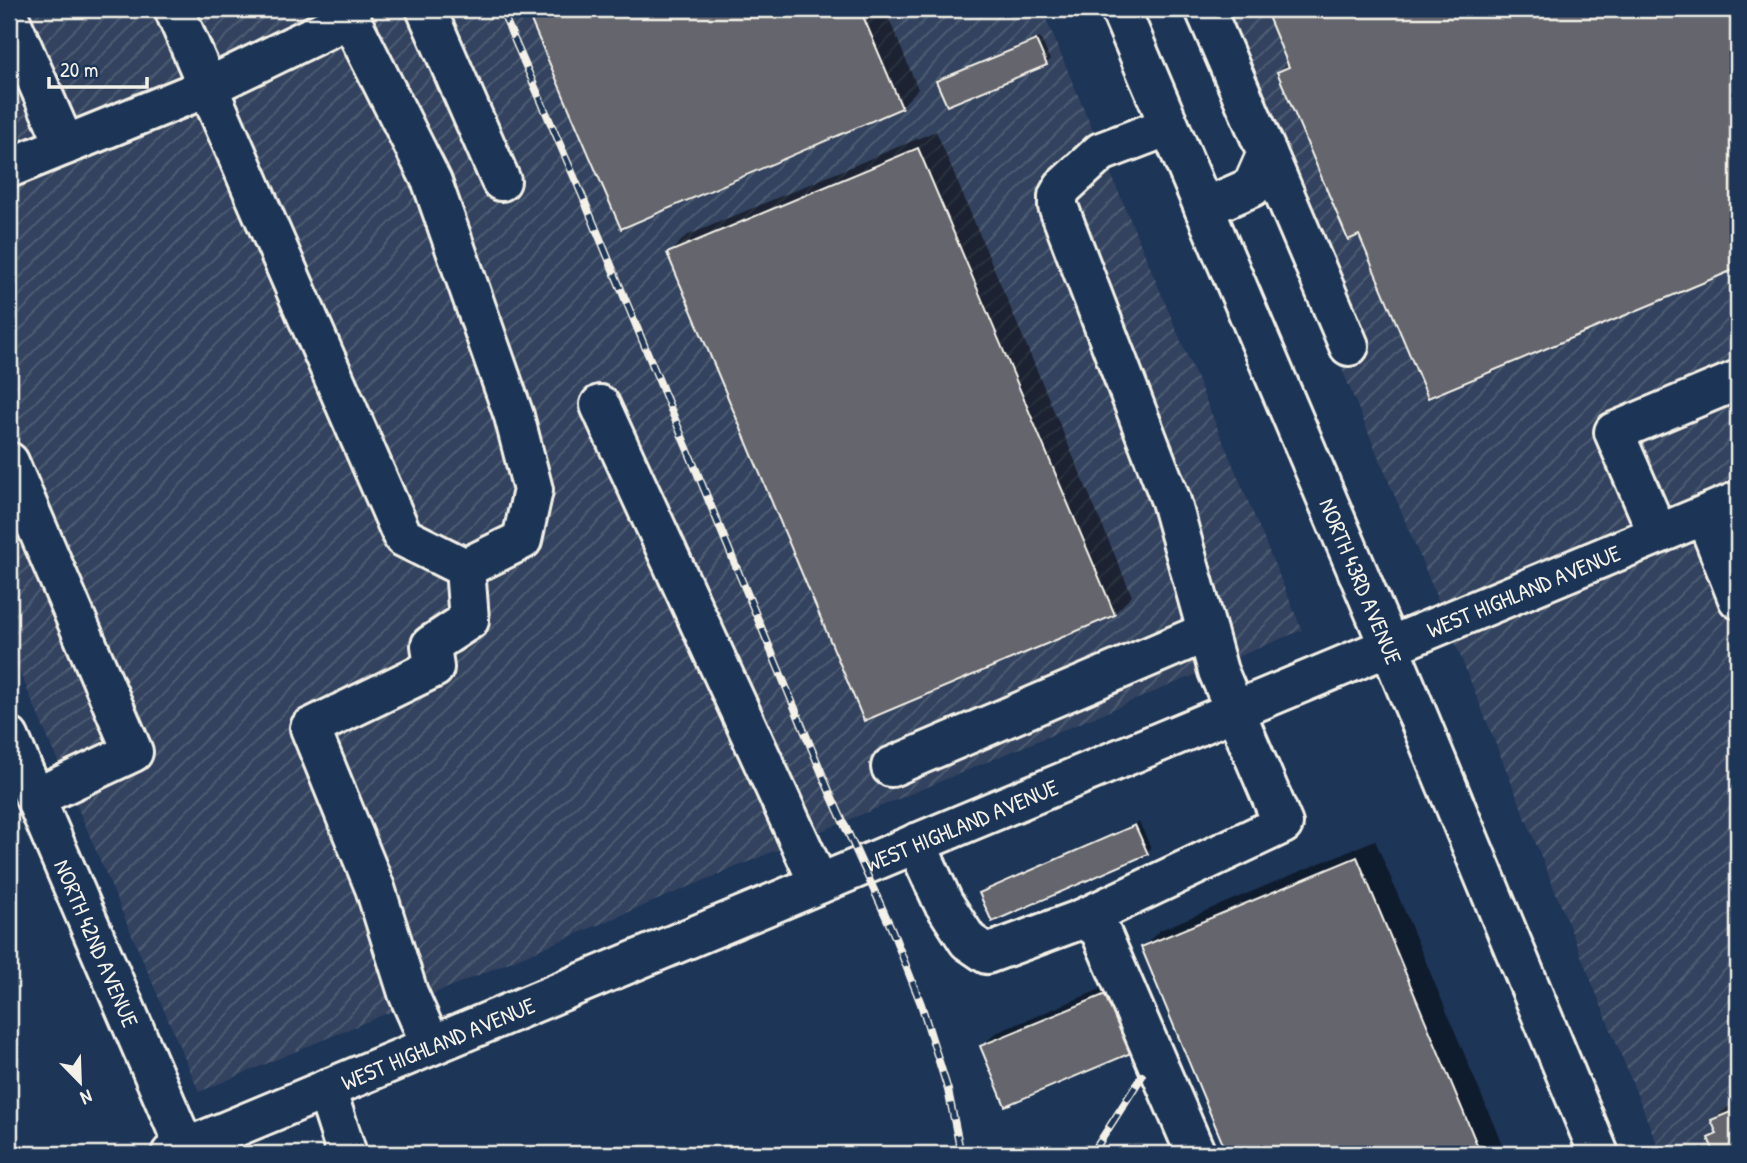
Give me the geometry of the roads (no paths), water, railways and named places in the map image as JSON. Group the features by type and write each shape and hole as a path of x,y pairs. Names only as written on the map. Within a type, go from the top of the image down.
{"street":[{"path":"174,9 403,537 465,568"},
{"path":"426,9 501,181"},
{"name":"NORTH 43RD AVENUE","path":"1120,9 1390,646 1599,1154"},
{"path":"1205,9 1349,346"},
{"path":"9,168 208,88 356,13 432,182 514,416 533,490 522,540 465,568"},
{"path":"9,17 65,145"},
{"path":"916,843 943,902 968,941 987,954 1082,919 1283,824 1218,671 1171,501 1058,206 1058,196 1063,187 1101,152 1169,126"},
{"path":"1204,208 1252,187 1267,153"},
{"path":"1658,534 1614,432 1738,380"},
{"path":"600,405 819,884"},
{"path":"9,462 134,752 35,798"},
{"path":"1722,508 1738,599"},
{"name":"WEST HIGHLAND AVENUE","path":"178,1151 1722,508"},
{"path":"431,1045 408,993 375,888 310,728 434,668 431,645 469,620 465,568"},
{"path":"891,767 1207,632"},
{"name":"NORTH 42ND AVENUE","path":"9,737 178,1151"},
{"path":"1082,919 1099,928 1196,1154"},
{"path":"326,1089 347,1154"}],"railway":[{"path":"501,9 582,195 830,793 892,930 921,1004 948,1090 961,1154"},
{"path":"1092,1154 1142,1076"}]}
